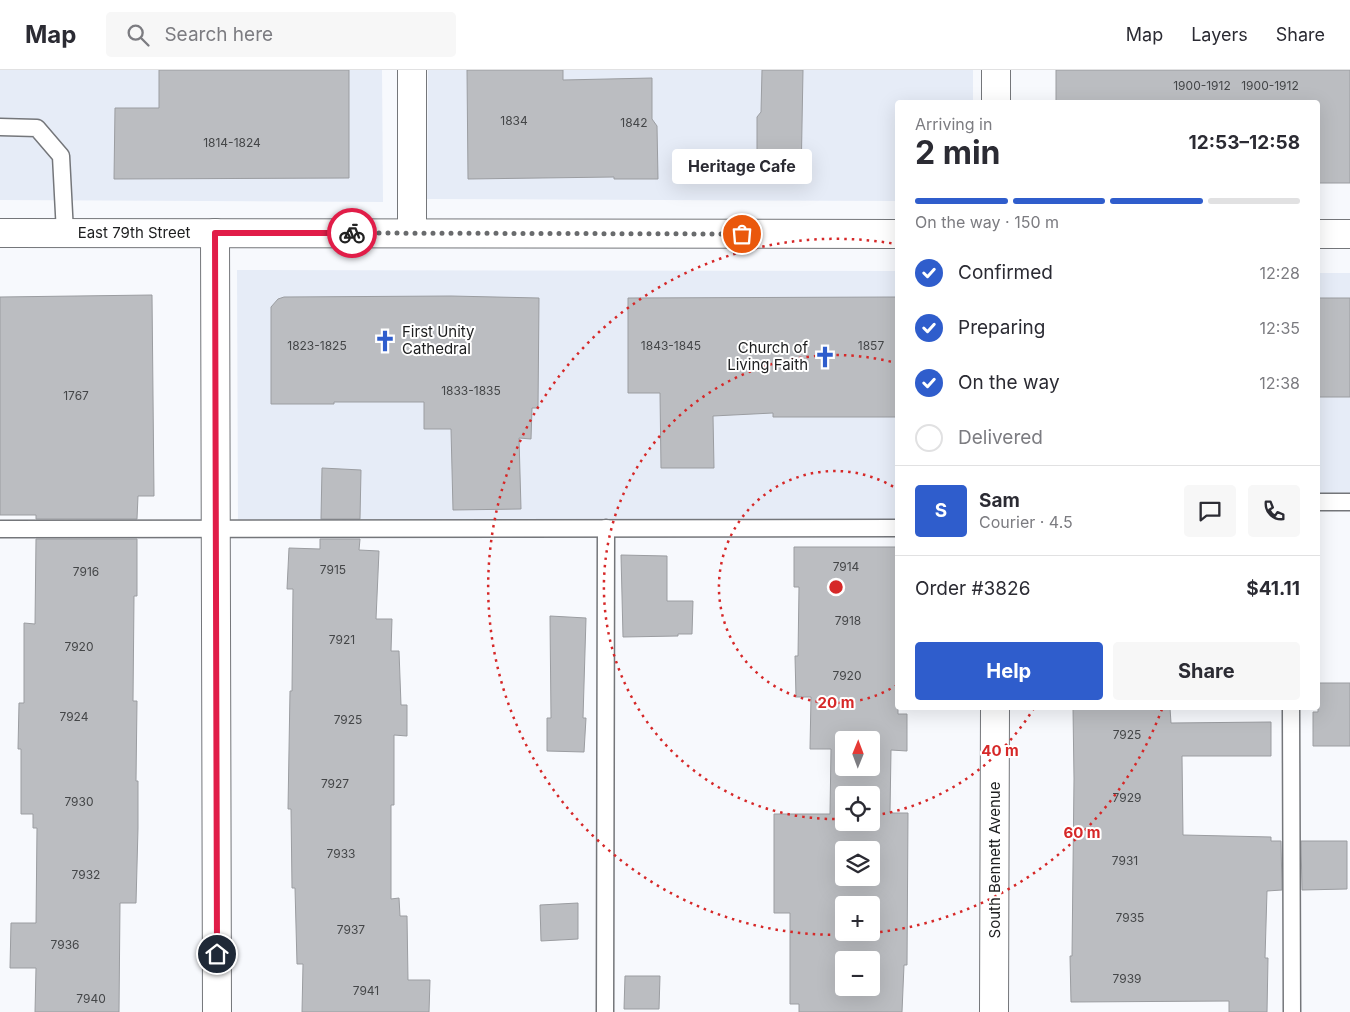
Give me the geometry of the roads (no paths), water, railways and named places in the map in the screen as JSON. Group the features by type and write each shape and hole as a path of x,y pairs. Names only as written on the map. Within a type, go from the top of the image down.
{"street":[{"path":"412,70 412,233"},
{"path":"996,70 996,100"},
{"name":"East 79th Street","path":"0,233 895,234"},
{"path":"215,233 217,1012"},
{"path":"1320,234 1350,234"},
{"name":"South Bennett Avenue","path":"994,1012 995,710"}],"lane":[{"path":"0,127 37,128 61,156 65,233"},
{"path":"1320,502 1350,502"},
{"path":"0,528 895,528"},
{"path":"604,1012 606,528"},
{"path":"1291,710 1292,1012"}],"place":[{"name":"Heritage Cafe","path":"742,234"},
{"name":"First Unity Cathedral","path":"385,341"},
{"name":"Church of Living Faith","path":"825,357"}]}
